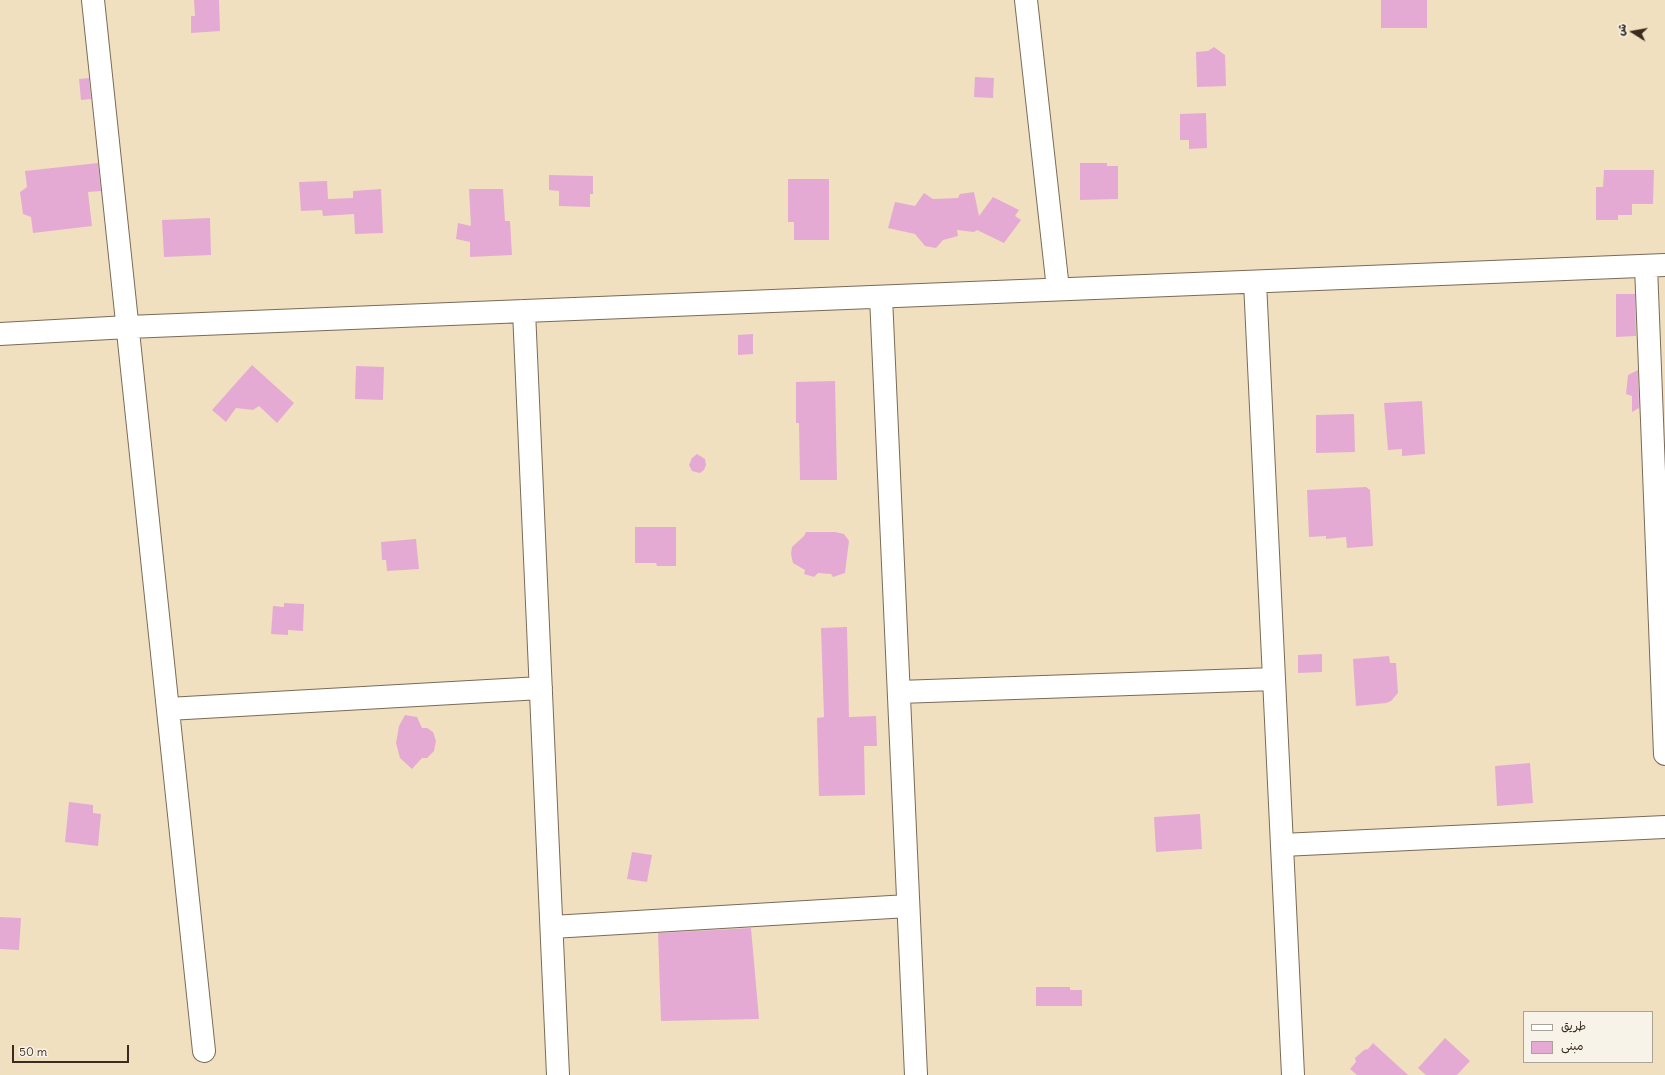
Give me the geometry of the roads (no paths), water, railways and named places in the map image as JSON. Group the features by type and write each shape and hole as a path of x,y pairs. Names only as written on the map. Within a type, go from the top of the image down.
{"street":[{"path":"93,0 204,1051"},
{"path":"1026,0 1058,289"},
{"path":"0,334 128,327 1656,265 1665,754"},
{"path":"1255,282 1293,1075"},
{"path":"881,297 916,1075"},
{"path":"524,311 558,1075"},
{"path":"899,692 1274,679"},
{"path":"168,709 541,688"},
{"path":"1282,845 1665,827"},
{"path":"552,927 908,906"}]}
